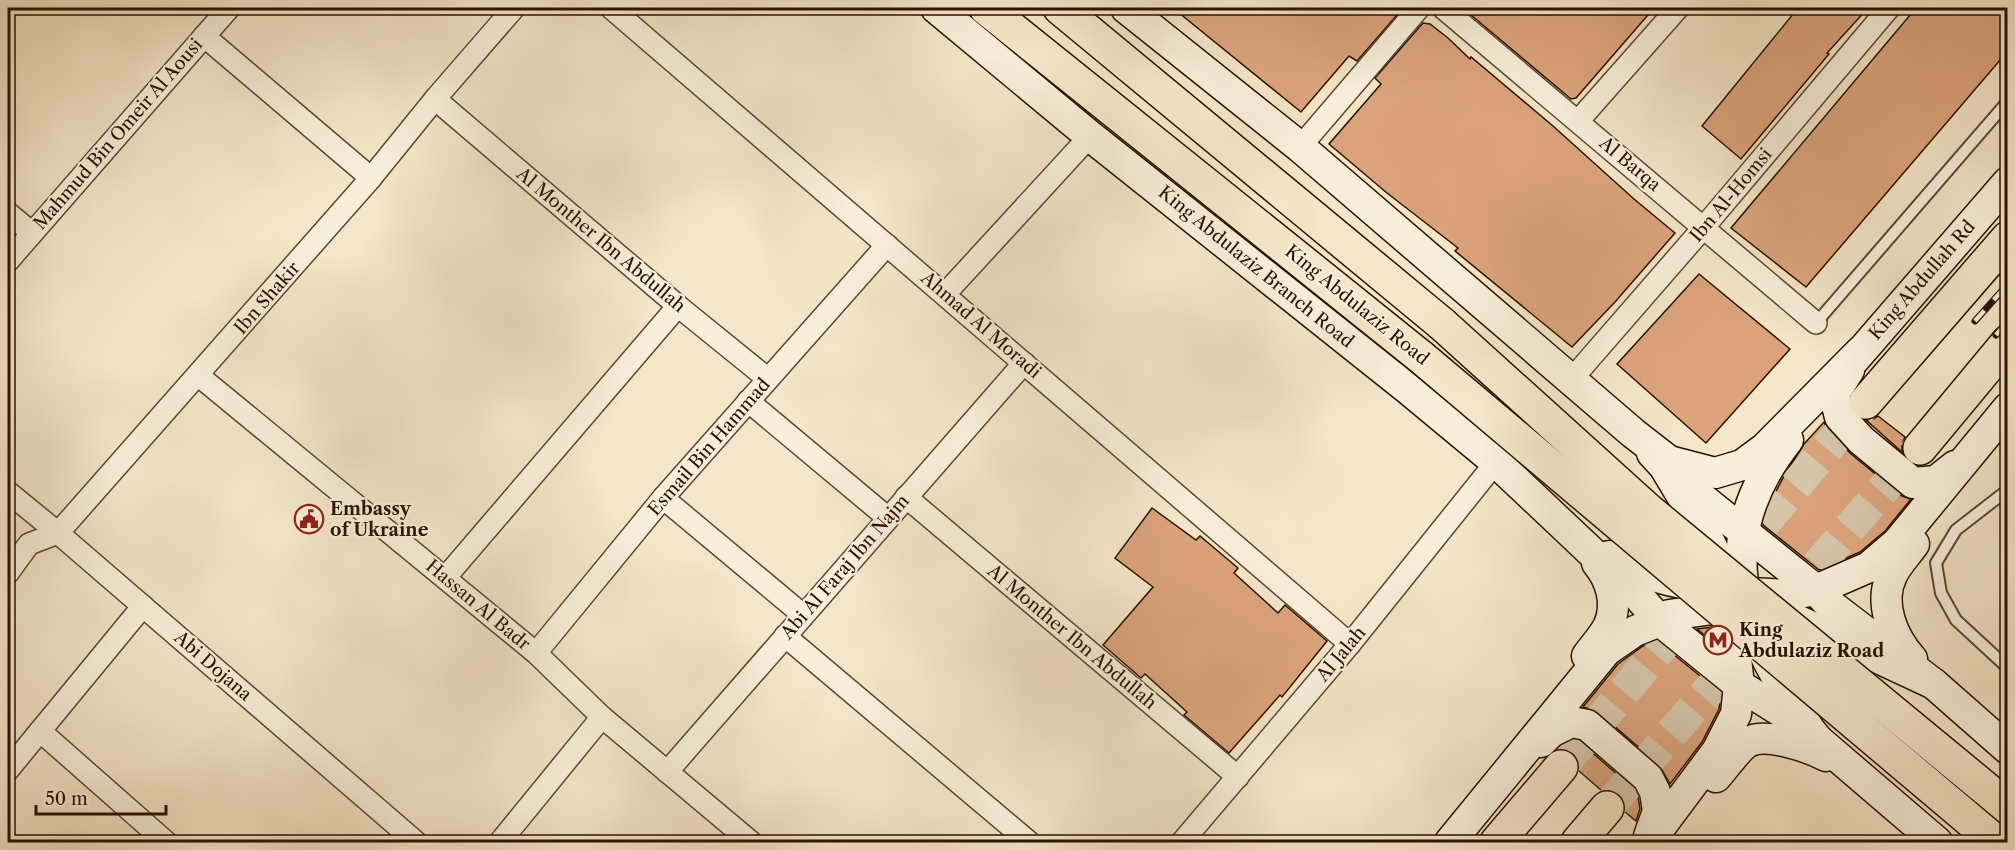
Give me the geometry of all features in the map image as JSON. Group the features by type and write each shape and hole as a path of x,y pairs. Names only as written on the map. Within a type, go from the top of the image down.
{"main road":[{"name":"King Abdulaziz Branch Road","path":"936,8 1090,136 1408,389 1496,462 1570,533"},
{"path":"972,8 982,22 1058,90 1140,158 1167,196"},
{"name":"King Abdulaziz Road","path":"986,8 1421,357 1996,843"},
{"name":"King Abdulaziz Road","path":"1060,8 1442,324 1649,511 2007,807"},
{"path":"1126,8 1300,147 1668,462 1715,473 1742,465 1765,448 1860,352"},
{"name":"King Abdullah Rd","path":"1860,352 2007,182"},
{"path":"1866,402 2007,238"},
{"path":"1920,448 2007,342"},
{"path":"1860,352 1834,394 1840,417 1861,440 1913,483 1936,482 1950,472 2007,408"},
{"path":"1649,843 1717,751 1736,714 1739,685 1737,598 1747,511 1772,462 1860,352"},
{"path":"1450,843 1606,651 1635,631 1669,615 1737,598 1786,595 1816,590 1869,567 1898,543 2007,408"},
{"path":"1934,684 1903,649 1889,621 1887,600 1891,576 2007,408"},
{"path":"1633,433 1664,466 1816,590 1828,603 1934,684 2007,749"},
{"path":"1570,533 1615,541 1646,525 1662,503 1656,473 1633,433"},
{"path":"1664,466 1709,541 1771,666 1809,729 1830,751 1937,843"},
{"path":"1570,533 1619,563 1779,612 1934,684"},
{"path":"1570,533 1623,579 1660,621 1739,685 1809,729"},
{"path":"1500,782 1609,625 1613,605 1611,585 1605,572 1570,533"},
{"path":"1860,776 1827,714 1839,681 1863,663 1878,663 1934,684"},
{"path":"1500,782 1551,732 1571,722 1587,725 1648,778 1655,792 1658,811 1649,843"},
{"path":"1649,843 1747,742 1758,739 1786,740 1818,752 1860,776"},
{"path":"1497,843 1561,767"},
{"path":"1578,843 1607,808"}],"street":[{"name":"Ibn Shakir","path":"8,573 29,544 58,534 371,178 435,99 514,8"},
{"name":"Ahmad Al Moradi","path":"611,8 1350,644"},
{"path":"1300,147 1419,8"},
{"path":"1579,120 1678,8"},
{"name":"Ibn Al-Homsi","path":"1571,380 1889,8"},
{"name":"Al Barqa","path":"1451,10 1816,323"},
{"name":"Mahmud Bin Omeir Al Aousi","path":"8,261 204,36 219,11"},
{"path":"204,36 371,178"},
{"name":"Al Monther Ibn Abdullah","path":"435,99 768,380"},
{"path":"945,294 1090,136"},
{"path":"8,213 32,233"},
{"name":"Esmail Bin Hammad","path":"536,653 663,498 887,245"},
{"path":"445,578 678,306"},
{"name":"Abi Al Faraj Ibn Najm","path":"667,772 1024,363"},
{"name":"Hassan Al Badr","path":"199,375 536,653 602,717 751,843"},
{"path":"748,401 888,518"},
{"name":"Al Jalah","path":"1182,843 1350,644 1496,462"},
{"name":"Abi Dojana","path":"8,492 416,843"},
{"name":"Al Monther Ibn Abdullah","path":"906,497 1238,777"},
{"path":"663,498 803,615"},
{"path":"8,770 143,606"},
{"path":"785,636 1029,843"},
{"path":"500,843 602,717"},
{"path":"40,731 166,843"}],"lane":[{"path":"1816,323 2007,101"},
{"path":"2006,492 1956,530 1936,563 1941,593 1956,620 2007,668"}],"building":[{"path":"1173,8 1403,8 1357,61 1349,56 1301,112"},
{"path":"1477,8 1654,8 1576,98 1571,99 1471,15"},
{"path":"1798,8 1868,8 1827,53 1829,54 1741,159 1702,126"},
{"path":"1916,8 2007,8 2007,52 1806,287 1731,228"},
{"path":"1423,23 1430,24 1470,59 1471,57 1675,233 1572,347 1455,251 1458,248 1329,144 1381,84 1375,78"},
{"path":"1699,274 1790,349 1706,443 1617,364"},
{"path":"1878,416 1905,437 1902,452 1866,420"},
{"path":"1824,422 1827,429 1850,453 1902,496 1911,499 1885,531 1860,552 1819,570 1763,525 1773,497 1785,474 1804,444"},
{"path":"1152,508 1196,540 1200,536 1238,568 1234,573 1278,613 1285,605 1327,641 1282,697 1280,695 1229,753 1184,715 1187,712 1145,674 1141,678 1103,645 1153,587 1115,558"},
{"path":"1712,627 1715,630 1717,645 1697,629"},
{"path":"1657,641 1721,693 1719,709 1702,742 1670,784 1659,765 1598,712 1583,707 1618,664 1643,646"},
{"path":"1574,740 1579,741 1634,789 1640,809 1636,821 1625,812 1625,802 1620,794 1611,790 1601,790 1579,771 1579,761 1574,753 1558,749"}],"tunnel":[{"path":"1732,561 1866,402"},
{"path":"1785,603 1918,449"},
{"path":"1561,767 1692,610"},
{"path":"1607,808 1743,651"}],"railway":[{"path":"1975,321 2008,284"},
{"path":"1996,335 2008,321"}],"place":[{"name":"Embassy of Ukraine","path":"309,519"},
{"name":"King Abdulaziz Road","path":"1718,640"}]}
